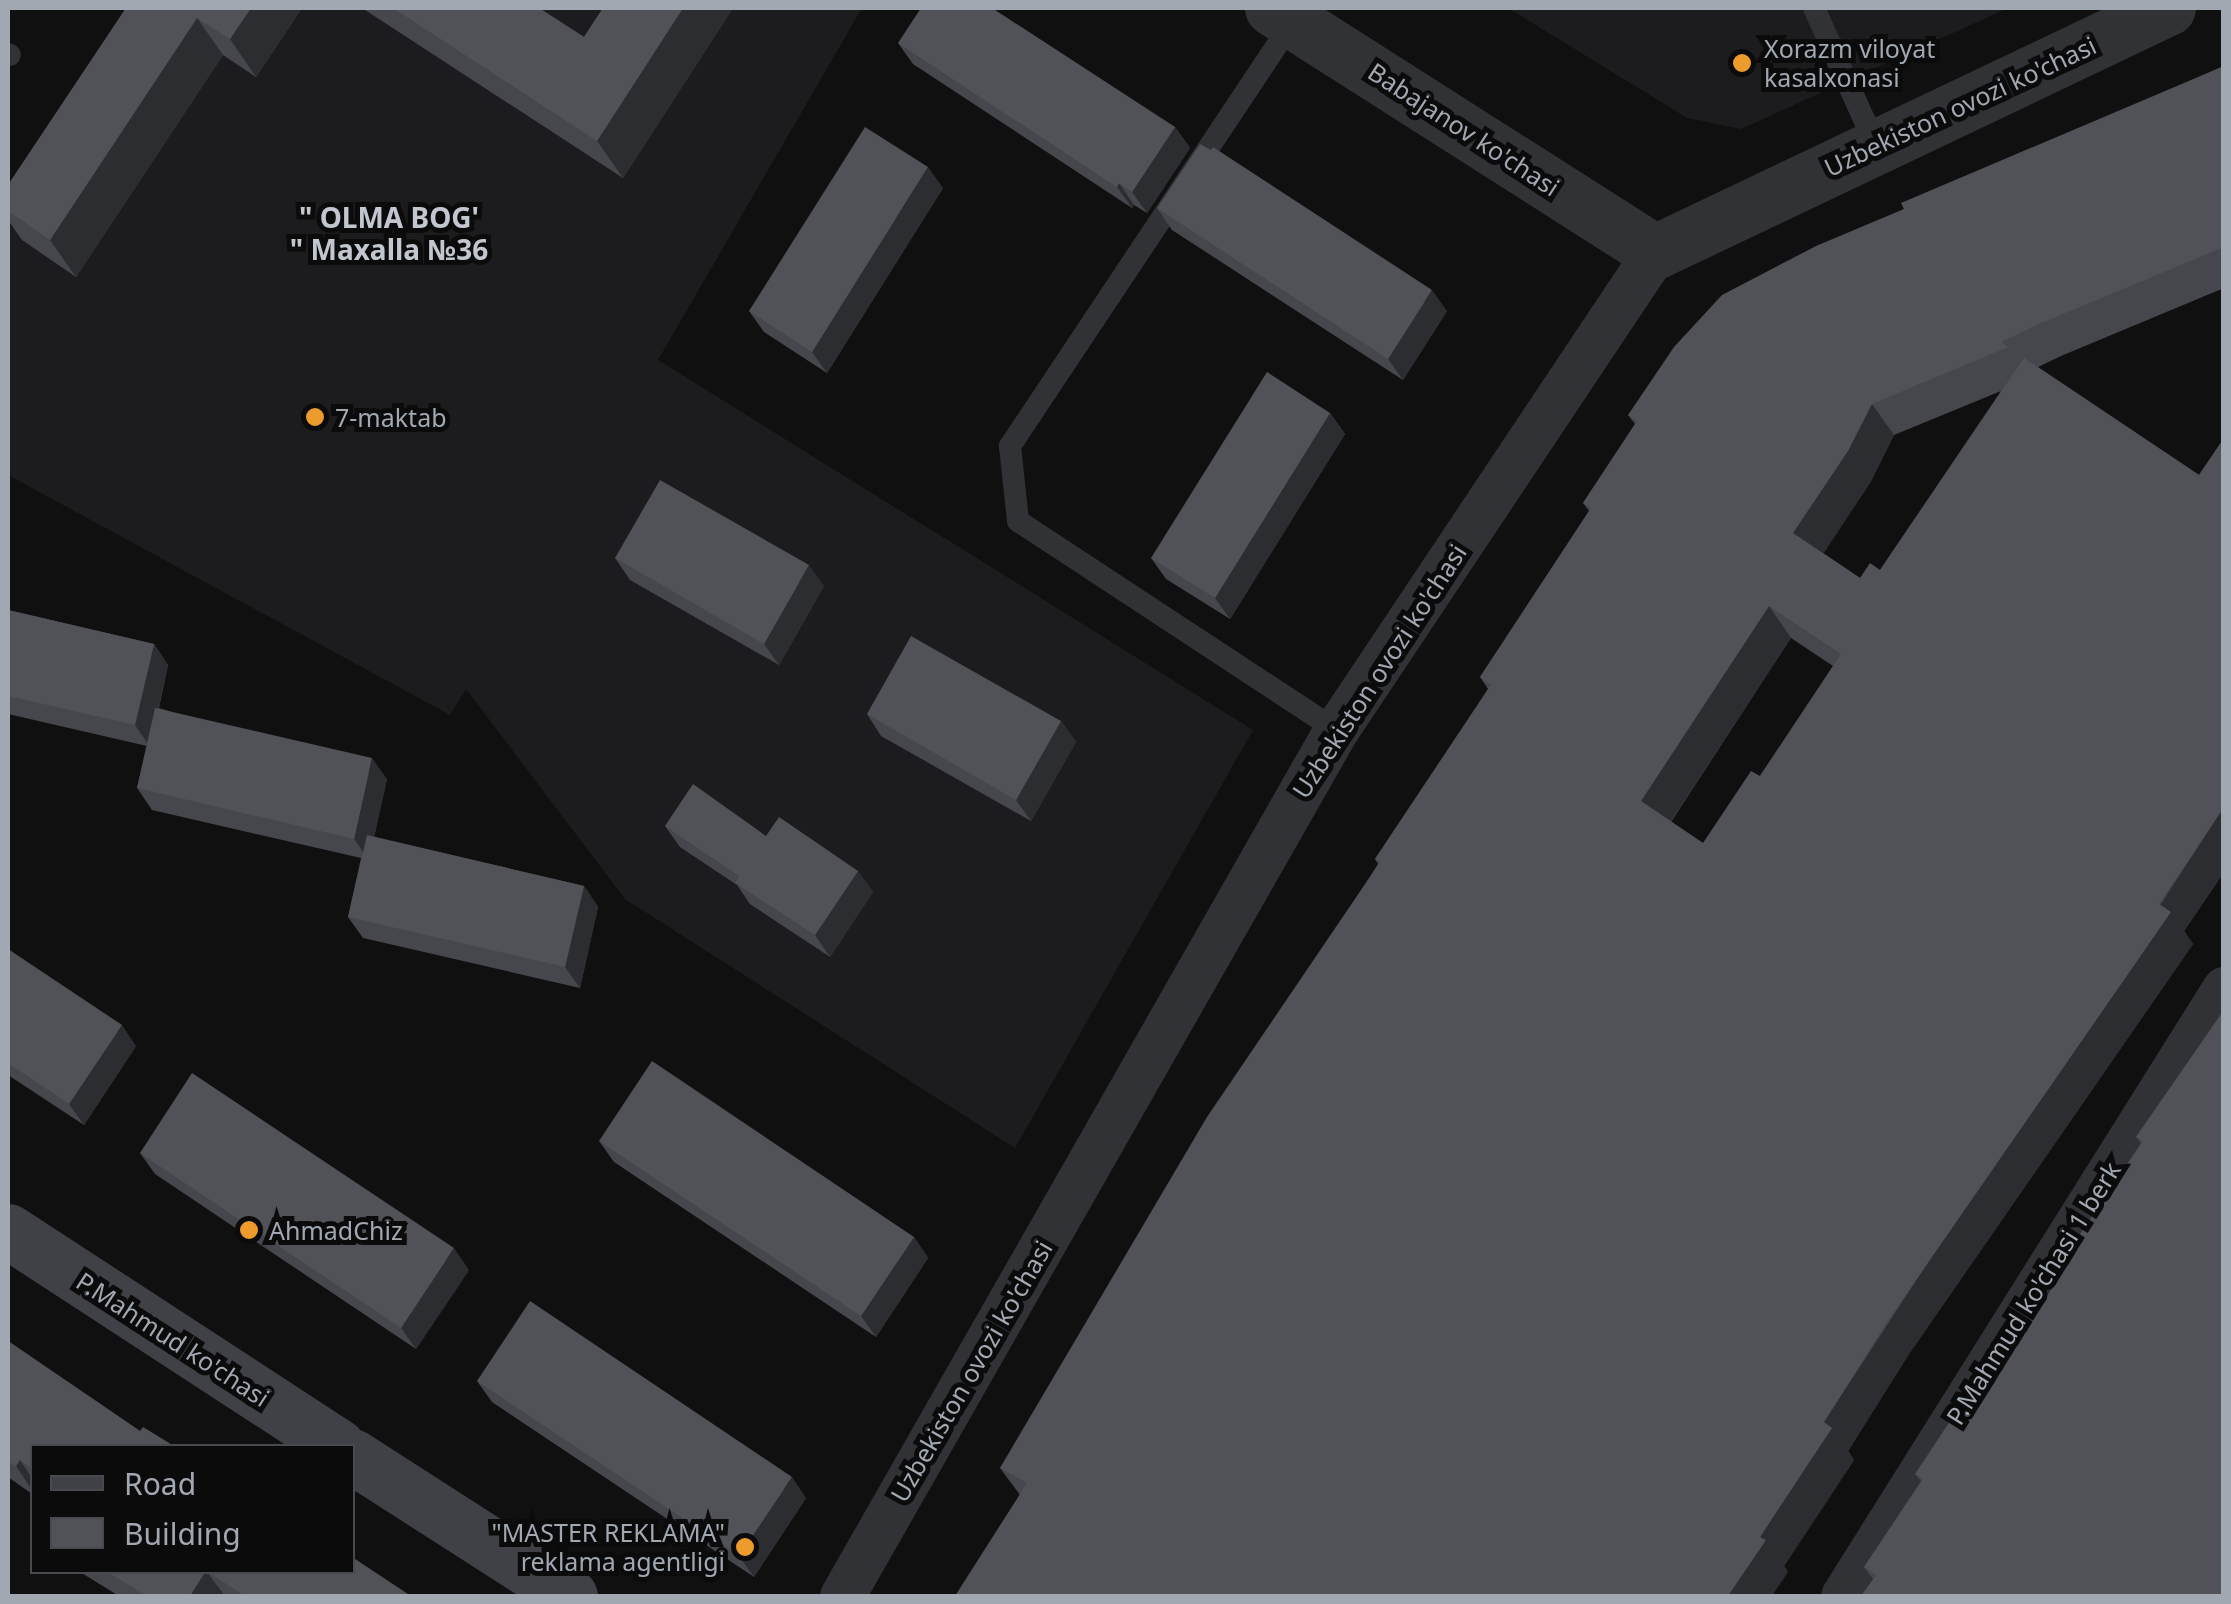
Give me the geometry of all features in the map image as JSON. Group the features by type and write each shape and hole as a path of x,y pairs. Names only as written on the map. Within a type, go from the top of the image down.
{"main road":[{"name":"P.Mahmud ko'chasi","path":"8,1231 335,1444"},
{"path":"355,1458 570,1596"}],"street":[{"name":"Uzbekiston ovozi ko'chasi","path":"842,1596 1336,730 1655,252 2168,8"},
{"name":"Babajanov ko'chasi","path":"1283,14 1655,252"},
{"name":"P.Mahmud ko'chasi 1 berk","path":"1843,1596 2224,989"}],"lane":[{"path":"1814,8 1876,146"},
{"path":"1283,14 1010,446 1018,521 1336,730"}],"shaded area":[{"path":"136,8 862,8 658,360 1253,730 1015,1148 625,899 466,689 450,715 8,475 8,186"},
{"name":"Xorazm viloyat kasalxonasi","path":"1508,8 2008,8 1741,129 1687,118"}],"building":[{"path":"126,8 251,8 230,39 197,18 50,240 8,211 8,185"},
{"path":"393,8 539,8 584,37 603,8 683,8 597,141"},
{"path":"921,8 992,8 1175,127 1132,192 1119,183 1117,187 898,43"},
{"path":"2224,66 2224,247 2039,324 2001,342 2008,347 1872,404 1848,451 1793,533 1860,578 1870,563 1880,570 2024,358 2199,475 2224,438 2224,807 2159,904 2171,912 1887,1322 1824,1422 1832,1428 1760,1537 1766,1540 1728,1596 955,1596 1027,1483 1000,1468 1207,1117 1380,862 1375,859 1491,685 1480,677 1591,508 1583,503 1637,421 1628,415 1674,347 1722,295 1816,246 1904,209 1901,203","holes":["1769,606 1841,654 1760,776 1751,771 1703,843 1641,801"]},
{"path":"865,127 928,167 812,352 749,311"},
{"path":"1200,144 1211,150 1213,147 1432,290 1388,359 1157,208"},
{"path":"1267,372 1330,413 1215,598 1151,558"},
{"path":"660,480 809,565 764,644 615,558"},
{"path":"8,610 154,644 135,725 8,696"},
{"path":"911,636 1061,721 1016,800 867,714"},
{"path":"155,708 372,758 354,839 137,788"},
{"path":"693,784 766,836 779,817 858,871 815,935 735,883 739,876 665,826"},
{"path":"367,835 584,886 565,967 348,917"},
{"path":"8,949 122,1025 69,1104 8,1063"},
{"path":"2224,1010 2224,1596 1861,1596 1876,1575 1864,1567 1923,1479 1915,1474 1966,1397 1976,1404 2068,1264 2062,1261 2143,1141 2136,1137"},
{"path":"652,1061 914,1237 861,1316 599,1141"},
{"path":"192,1073 454,1248 401,1328 140,1153"},
{"path":"530,1301 792,1477 739,1556 477,1381"},
{"path":"8,1341 140,1431 143,1427 171,1444 30,1444 30,1468 20,1460 16,1466 8,1461"},
{"path":"355,1559 411,1596 245,1596 211,1574 355,1574"},
{"path":"110,1574 204,1574 190,1596 147,1596"}],"place":[{"name":"Xorazm viloyat kasalxonasi","path":"1742,63"},
{"name":"7-maktab","path":"315,417"},
{"name":"AhmadChiz","path":"249,1230"},
{"name":"\"MASTER REKLAMA\" reklama agentligi","path":"745,1547"}],"district":[{"name":"\" OLMA BOG' \" Maxalla №36","path":"389,233"}]}
